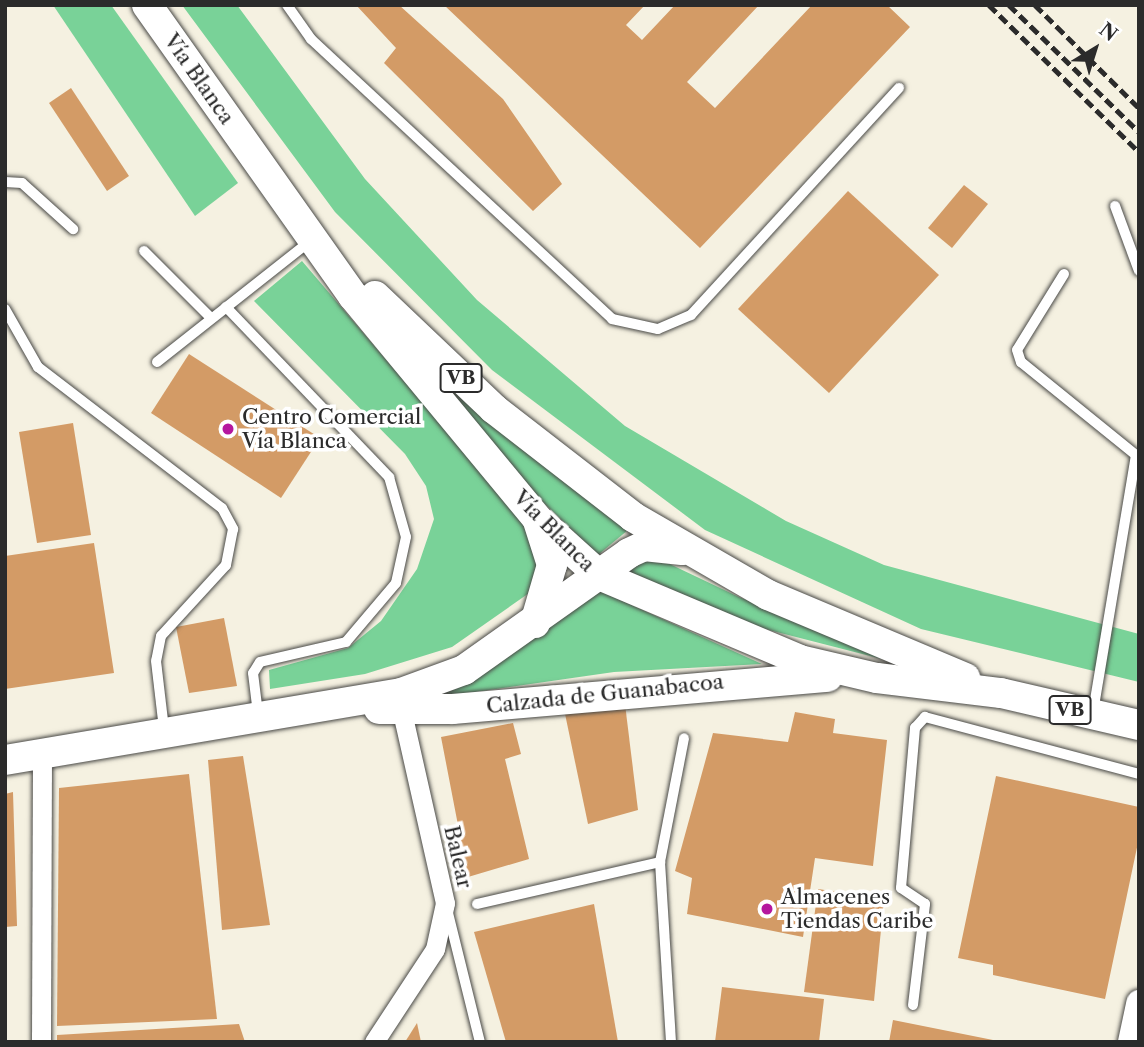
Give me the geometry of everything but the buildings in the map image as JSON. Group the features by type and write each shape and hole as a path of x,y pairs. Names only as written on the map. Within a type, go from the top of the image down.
{"main road":[{"name":"Vía Blanca","path":"147,5 310,240 538,520 598,575 766,648 877,678 1001,693 1139,725"},
{"name":"Vía Blanca","path":"251,153 326,244 445,365 594,490 707,563 820,620 1001,693"},
{"path":"535,623 552,565 538,520"},
{"name":"Calzada de Guanabacoa","path":"333,709 464,670 535,623 598,575 644,546 680,550 707,563"},
{"name":"Calzada de Guanabacoa","path":"5,760 164,733 333,709 532,703 758,680 877,678"}],"street":[{"name":"Balear","path":"374,1042 435,949 445,903 401,708"},
{"path":"41,1042 42,752"},
{"path":"1134,1036 1139,1003"}],"lane":[{"path":"287,5 311,39 612,319 658,328 691,315 898,88"},
{"path":"5,182 22,183 73,229"},
{"path":"1115,206 1139,271"},
{"path":"157,362 310,240"},
{"path":"144,251 212,318"},
{"path":"1063,274 1017,350 1021,362 1131,445 1136,455 1092,715"},
{"path":"226,307 389,477 406,537 396,583 346,642 260,662 253,673 259,720"},
{"path":"5,309 38,367 222,508 233,529 226,565 161,636 156,661 164,733"},
{"path":"1130,496 1139,488"},
{"path":"913,1005 925,904 901,888 915,728 925,717 1139,774"},
{"path":"671,1042 660,862 684,738"},
{"path":"477,904 660,862"},
{"path":"445,903 480,1042"}],"green space":[{"path":"53,5 111,5 238,183 195,216"},
{"path":"182,5 237,5 365,179 477,300 625,426 786,521 884,565 1139,634 1139,682 921,629 705,530 492,370 335,212"},
{"path":"302,261 532,531 539,551 532,591 452,647 365,674 270,689 269,670 348,648 381,621 417,569 434,519 426,486 405,454 254,301"},
{"path":"393,329 628,530 598,555 525,485"},
{"path":"655,557 739,597 909,666 749,625 623,572"},
{"path":"596,589 762,664 614,672 434,698"}],"railway":[{"path":"989,5 1139,152"},
{"path":"1009,5 1139,132"},
{"path":"1035,5 1139,108"}],"place":[{"name":"Centro Comercial Vía Blanca","path":"228,429"},
{"name":"Almacenes Tiendas Caribe","path":"767,909"}]}
